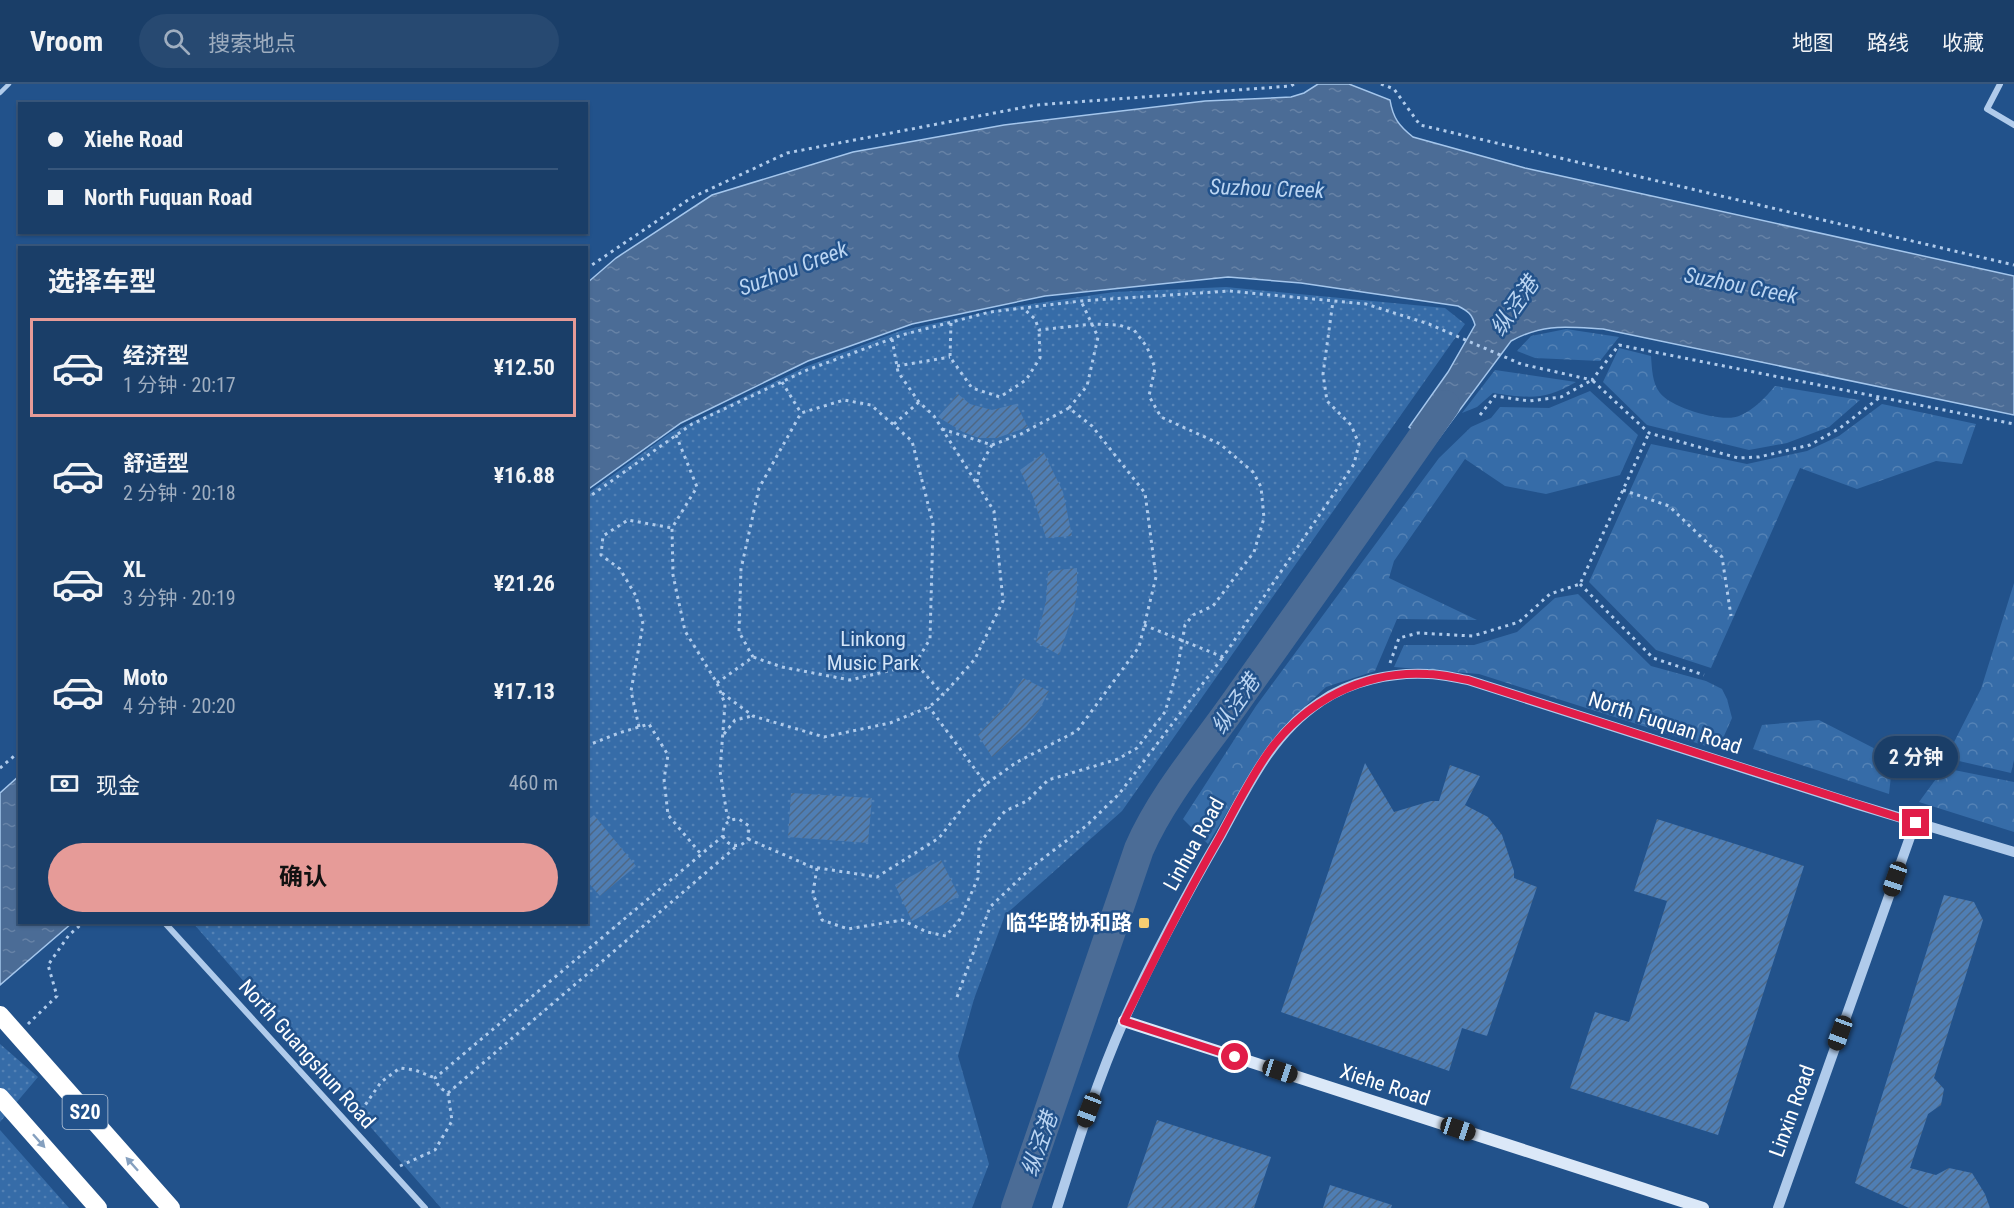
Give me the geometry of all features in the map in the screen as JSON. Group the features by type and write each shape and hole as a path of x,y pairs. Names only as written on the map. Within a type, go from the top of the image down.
{"highway":[{"name":"S20","path":"0,1015 171,1208"},
{"name":"S20","path":"0,1097 98,1208"}],"main road":[{"name":"Xiehe Road","path":"1124,1021 1703,1208"}],"street":[{"path":"2000,84 1986,108 2014,125"},
{"name":"North Fuquan Road","path":"1307,712 1346,688 1385,677 1415,673 1468,680 2014,852"},
{"name":"Linhua Road","path":"1057,1208 1083,1126 1124,1021 1185,898 1254,776 1279,739 1307,712"},
{"name":"Linxin Road","path":"1778,1208 1916,823"},
{"name":"North Guangshun Road","path":"166,924 425,1208"}],"lane":[{"path":"0,93 9,84"}],"path":[{"path":"588,268 691,198 787,153 1036,105 1281,87 1294,84"},
{"path":"1381,84 1395,86 1420,125 2014,265"},
{"path":"588,498 692,424 807,370 892,339 990,312 1081,301 1229,291 1366,304 1429,324 1521,364 1592,380 1649,433 1738,458 1759,457 1810,445 1840,428 1879,398"},
{"path":"942,429 992,445 1022,434 1069,408 1087,386 1098,337 1081,301"},
{"path":"957,997 990,907 1033,866 1086,826 1119,794 1223,657 1354,464 1359,444 1351,425 1327,400 1323,374 1333,301"},
{"path":"951,323 950,357 972,388 1000,397 1026,380 1040,358 1040,330 1035,319 1023,308"},
{"path":"817,868 813,892 822,920 848,929 902,920 927,932 946,936 960,919 978,878 979,843 1005,812 1027,801 1048,780 1118,759 1137,748 1165,712 1177,671 1185,625 1193,615 1213,606 1254,552 1264,518 1261,487 1253,472 1220,444 1161,417 1149,396 1155,368 1147,347 1134,330 1119,325 1092,324 1040,330"},
{"path":"720,692 753,716 824,737 890,723 929,707 943,695 975,659 1003,601 994,512 934,416 919,402 898,372 892,339"},
{"path":"1480,416 1495,396 1529,402 1561,397 1592,380 1619,345 2014,424"},
{"path":"897,366 950,357"},
{"path":"782,382 801,413"},
{"path":"844,400 872,405 894,424 912,441 933,524 930,639 918,659 901,668 850,680 782,667 753,657 739,632 741,569 759,488 801,413 844,400"},
{"path":"894,424 919,402"},
{"path":"748,839 817,868 877,877 939,838 969,800 986,784 1017,762 1077,731 1139,647 1156,577 1144,493 1092,426 1069,408"},
{"path":"1385,677 1399,638 1418,633 1473,636 1519,622 1550,594 1580,584 1649,433"},
{"path":"676,435 697,487 672,528 673,574 685,631 717,683 725,704 720,771 730,820"},
{"path":"977,484 980,466 992,445"},
{"path":"1623,490 1669,506 1722,557 1731,616"},
{"path":"639,727 631,692 643,624 636,596 620,569 601,555 603,536 628,520 672,528"},
{"path":"1580,584 1653,658 1704,675"},
{"path":"1144,625 1223,657"},
{"path":"717,683 753,657"},
{"path":"914,661 943,695"},
{"path":"929,707 986,784"},
{"path":"723,735 735,720 753,716"},
{"path":"588,745 649,724 668,755 664,779 668,815 701,854"},
{"path":"0,768 18,753"},
{"path":"448,1093 748,839 750,831 746,823 739,819 730,820 724,826 723,836 728,843 737,846"},
{"path":"435,1078 723,836"},
{"path":"35,1018 57,996 48,965 69,935 82,924"},
{"path":"351,1126 381,1082 400,1068 415,1070 435,1078 440,1087 448,1093 452,1121 435,1150 390,1170"}],"green space":[{"name":"Linkong Music Park","path":"1226,287 1445,308 1465,324 1122,811 1005,915 974,999 958,1056 989,1164 972,1208 441,1208 194,924 588,924 588,493 670,433 805,367 900,331 1004,308 1114,292"},
{"path":"1566,329 1619,337 1600,361 1535,358 1517,351 1531,336"},
{"path":"1619,348 1651,356 1654,380 1660,393 1675,404 1710,416 1731,418 1739,416 1759,403 1775,386 1860,400 1829,427 1787,443 1749,450 1647,425 1603,382"},
{"path":"1495,370 1576,382 1545,395 1517,396 1493,393 1477,407 1462,413"},
{"path":"1590,391 1638,435 1620,475 1546,494 1505,486 1465,459 1394,561 1389,578 1477,620 1397,619 1375,671 1326,687 1286,724 1260,757 1208,844 1183,819 1256,706 1439,458 1471,427 1491,418 1500,407 1549,408"},
{"path":"1882,404 1976,424 1962,464 1936,461 1857,489 1800,468 1711,668 1656,650 1589,582 1651,444 1747,464 1807,451 1839,436"},
{"path":"2014,583 2014,760 2011,773 1946,758 1981,689"},
{"path":"1578,594 1651,666 1706,681 1722,689 1732,718 1724,736 1718,743 1706,746 1479,674 1394,667 1404,645 1474,645 1517,632 1555,598"},
{"path":"1819,720 1893,758 1889,794 1753,749 1762,725"},
{"path":"1944,768 2014,782 2014,832 1919,802"},
{"path":"0,1044 38,1077 0,1122"},
{"path":"0,1130 69,1208 0,1208"}],"water":[{"name":"Suzhou Creek","path":"1318,84 1349,84 1390,100 1397,121 1413,137 1525,168 2014,276 2014,415 1603,329 1556,328 1534,331 1511,341 1433,446 1409,427 1448,372 1475,325 1467,311 1458,306 1301,283 1228,277 1045,296 912,324 808,361 681,423 588,489 588,282 616,258 712,195 853,152 1004,125 1205,101 1291,97 1304,93"},
{"path":"18,777 18,924 71,924 0,985 0,793"}],"building":[{"path":"958,394 970,404 992,410 1016,404 1028,427 997,438 979,438 963,432 938,417"},
{"path":"1044,453 1063,492 1072,536 1046,538 1033,497 1020,470"},
{"path":"1077,568 1074,611 1059,655 1036,642 1046,601 1048,571"},
{"path":"1023,678 1049,691 1038,712 1026,727 992,757 978,735 1007,704"},
{"path":"1365,763 1394,812 1431,801 1439,801 1450,765 1480,776 1465,805 1488,817 1502,835 1514,871 1514,878 1537,887 1487,1036 1462,1028 1449,1071 1281,1012"},
{"path":"791,793 872,798 868,843 788,837"},
{"path":"594,815 636,866 600,896 588,882 588,820"},
{"path":"1657,819 1804,866 1718,1135 1570,1088 1595,1012 1629,1022 1667,901 1634,891"},
{"path":"941,860 959,896 912,921 895,885"},
{"path":"1944,895 1974,902 1983,920 1934,1078 1944,1089 1941,1105 1928,1114 1910,1168 1936,1175 1949,1168 1972,1173 1985,1194 1990,1208 1909,1208 1855,1183"},
{"path":"1157,1120 1271,1157 1254,1208 1127,1208"},
{"path":"1330,1185 1392,1205 1391,1208 1323,1208"}],"waterway":[{"name":"纵泾港","path":"1016,1208 1139,849 1149,828 1187,769 1445,405"}],"place":[{"name":"临华路协和路","path":"1144,923"}],"route":[{"path":"1235,1057 1124,1021 1185,898 1267,754 1293,724 1320,702 1359,683 1415,673 1468,680 1916,823"}]}
